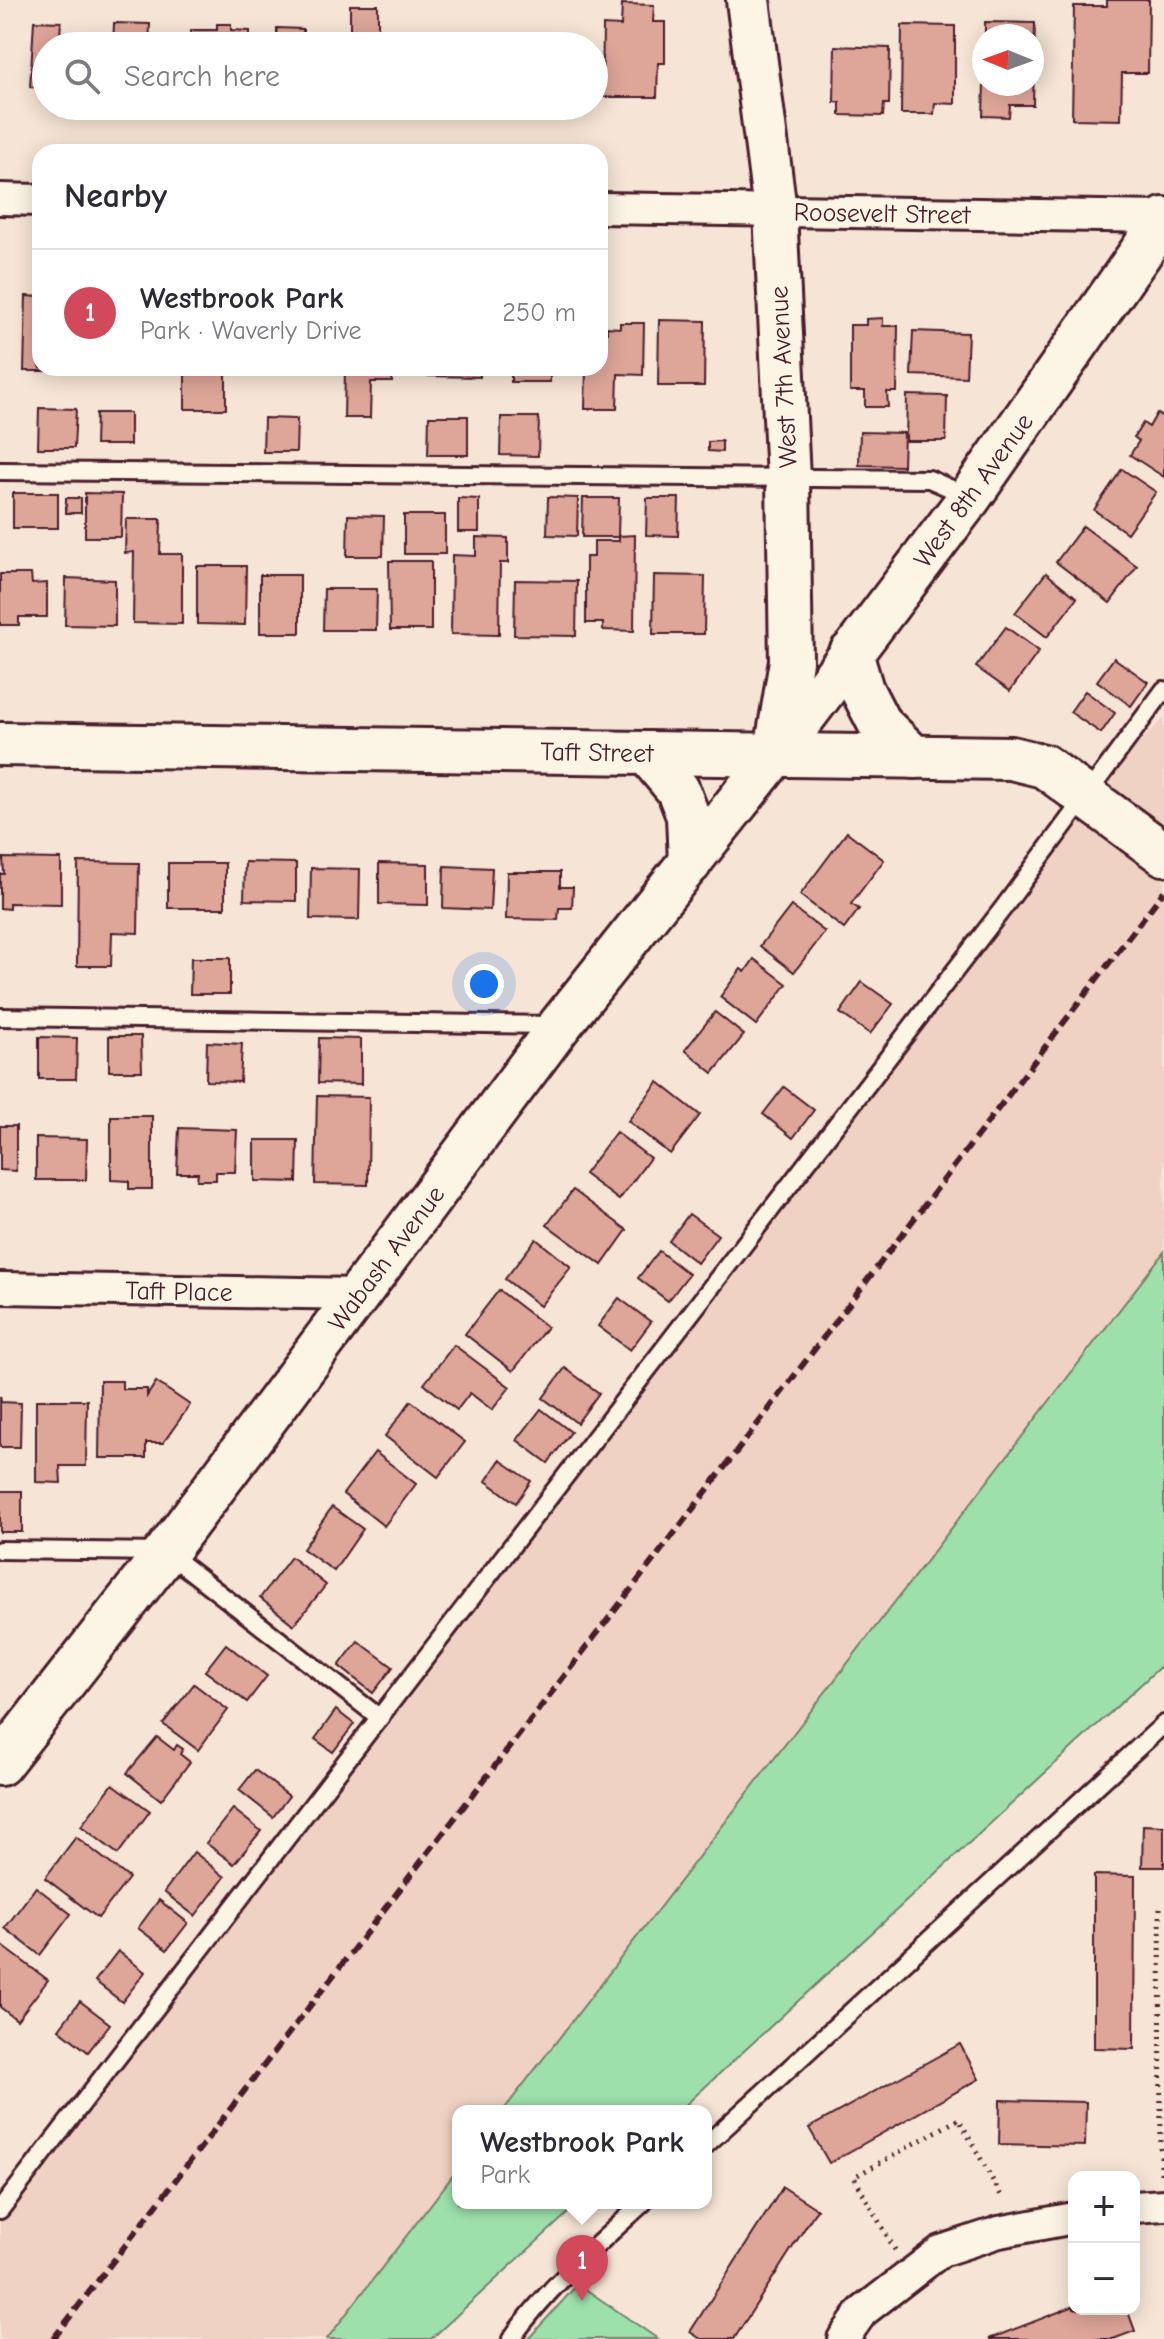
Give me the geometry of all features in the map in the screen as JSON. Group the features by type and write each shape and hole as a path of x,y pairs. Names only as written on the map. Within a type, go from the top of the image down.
{"street":[{"name":"West 7th Avenue","path":"748,0 775,211 788,479 791,661 775,755"},
{"path":"0,199 32,200"},
{"name":"Roosevelt Street","path":"608,208 1164,218"},
{"name":"West 8th Avenue","path":"775,755 970,497 1164,218"},
{"path":"851,653 862,690 879,723 914,757"},
{"name":"Taft Street","path":"0,744 1011,758 1044,766 1164,854"},
{"path":"647,753 678,790 688,816 690,863"},
{"name":"Wabash Avenue","path":"0,1764 166,1552 560,1025 775,755"},
{"name":"Taft Place","path":"0,1288 359,1294"},
{"path":"1140,2204 1162,2192"},
{"path":"843,2339 862,2312 941,2251 999,2232 1068,2219"}],"lane":[{"path":"0,471 929,479 970,497"},
{"path":"0,2210 1004,907 1164,690"},
{"path":"0,1017 560,1025"},
{"path":"0,1550 166,1552 380,1718"},
{"path":"712,2139 1164,1724"},
{"path":"511,2339 525,2319 637,2209"}],"path":[{"path":"1162,2192 1160,1906 1164,1906"},
{"path":"897,2254 854,2177 959,2119 1005,2202"}],"shaded area":[{"path":"1164,718 1164,1252 508,2105 452,2105 452,2177 327,2339 0,2339 0,2205 1086,796"}],"green space":[{"path":"1164,1252 1164,1663 685,2105 508,2105"},
{"path":"452,2177 452,2209 572,2209 431,2339 327,2339"},
{"path":"578,2284 658,2339 528,2339"}],"building":[{"path":"1107,0 1149,0 1148,73 1122,73 1121,120 1072,119 1074,6 1107,6"},
{"path":"622,4 654,5 653,22 665,22 665,63 658,63 657,97 608,97 608,32 603,32 603,25 621,26"},
{"path":"350,5 378,5 378,31 418,31 418,32 350,32"},
{"path":"34,21 61,22 60,32 33,32"},
{"path":"985,22 1035,23 1035,24"},
{"path":"114,23 150,24 150,32 114,32"},
{"path":"217,24 231,24 231,30 250,32 191,32 217,30"},
{"path":"902,25 955,26 955,104 935,103 934,114 901,114"},
{"path":"277,28 303,29 303,32 277,32"},
{"path":"835,46 890,48 889,104 884,104 883,116 840,115 840,102 834,102"},
{"path":"984,96 1033,96 1033,105 1010,105 1009,117 983,116"},
{"path":"26,296 32,296 32,371 24,371"},
{"path":"883,318 883,326 898,326 897,392 887,392 888,407 865,407 865,391 850,391 850,325 866,325 866,319"},
{"path":"659,320 705,321 704,386 658,386"},
{"path":"620,323 644,323 643,375 618,374 617,409 585,409 586,376 608,376 608,327 620,328"},
{"path":"913,331 968,333 966,377 911,375"},
{"path":"185,376 226,376 226,409 185,409"},
{"path":"345,376 392,376 392,382 371,382 370,418 344,418"},
{"path":"511,376 550,376 550,382 511,382"},
{"path":"907,395 947,396 946,441 906,441"},
{"path":"39,408 76,409 74,448 38,448"},
{"path":"96,413 130,413 130,445 95,445"},
{"path":"1157,413 1164,418 1164,477 1130,455 1139,441 1134,437 1143,423 1149,427"},
{"path":"429,416 468,416 468,455 428,455"},
{"path":"501,417 539,417 538,456 500,455"},
{"path":"264,418 297,419 296,452 263,452"},
{"path":"860,432 904,433 903,466 859,465"},
{"path":"722,441 722,452 708,451 708,442"},
{"path":"1122,469 1156,492 1127,533 1094,510"},
{"path":"13,493 58,493 58,528 13,528"},
{"path":"85,493 122,494 121,537 85,537"},
{"path":"548,497 578,498 577,536 547,535"},
{"path":"66,498 81,498 81,513 66,513"},
{"path":"458,498 479,499 479,532 458,532"},
{"path":"583,498 619,498 618,537 582,537"},
{"path":"647,498 679,498 678,536 646,535"},
{"path":"348,515 384,516 383,556 347,556"},
{"path":"404,515 445,515 445,554 404,554"},
{"path":"126,519 161,519 160,554 182,554 182,624 133,623 134,552 125,553"},
{"path":"1083,526 1137,566 1110,603 1056,562"},
{"path":"635,535 634,631 603,630 603,623 586,623 586,557 594,557 594,541 619,541 619,536"},
{"path":"476,537 508,538 508,563 500,563 499,635 451,634 452,555 476,556"},
{"path":"389,561 431,561 431,630 390,630"},
{"path":"197,566 246,566 245,625 197,624"},
{"path":"1046,573 1077,598 1047,637 1015,613"},
{"path":"0,574 31,574 32,584 47,583 47,617 19,617 19,625 0,625"},
{"path":"260,575 300,575 300,633 260,633"},
{"path":"654,575 705,576 704,634 653,634"},
{"path":"66,578 115,580 115,626 65,625"},
{"path":"515,580 577,581 576,636 514,635"},
{"path":"324,589 377,589 376,630 323,630"},
{"path":"1006,627 1039,651 1010,691 976,667"},
{"path":"1114,658 1148,682 1131,706 1097,681"},
{"path":"1085,691 1115,713 1101,733 1070,712"},
{"path":"847,832 884,860 851,904 859,909 844,929 800,895"},
{"path":"3,858 61,859 61,904 9,903 9,909 0,908"},
{"path":"78,862 139,863 138,933 112,932 111,966 77,966"},
{"path":"245,862 296,863 296,901 244,900"},
{"path":"168,863 225,863 225,908 168,908"},
{"path":"379,863 428,864 428,905 379,904"},
{"path":"444,866 492,868 490,910 443,908"},
{"path":"311,868 360,869 359,920 310,919"},
{"path":"507,872 560,872 560,887 573,887 572,908 559,908 558,920 506,919"},
{"path":"791,906 825,932 794,972 760,946"},
{"path":"191,958 230,958 230,994 190,994"},
{"path":"754,959 787,984 756,1025 720,997 741,969 745,972"},
{"path":"862,982 893,1004 870,1034 840,1013"},
{"path":"715,1012 744,1035 713,1073 685,1050"},
{"path":"109,1036 141,1036 142,1071 109,1071"},
{"path":"39,1037 77,1038 76,1079 39,1079"},
{"path":"319,1038 361,1039 361,1084 318,1083"},
{"path":"207,1042 242,1044 240,1082 206,1081"},
{"path":"658,1082 700,1115 670,1154 628,1121"},
{"path":"784,1087 814,1110 793,1138 763,1114"},
{"path":"317,1096 369,1097 368,1185 315,1184"},
{"path":"111,1116 152,1116 152,1189 129,1189 129,1181 111,1180"},
{"path":"0,1126 16,1126 16,1171 0,1170"},
{"path":"179,1128 237,1130 235,1172 216,1172 216,1180 197,1180 198,1173 177,1173"},
{"path":"616,1132 650,1158 619,1200 584,1174"},
{"path":"36,1138 87,1139 86,1180 36,1180"},
{"path":"255,1140 298,1140 297,1182 255,1181"},
{"path":"573,1190 627,1230 602,1265 547,1225"},
{"path":"689,1214 718,1235 697,1263 669,1241"},
{"path":"536,1239 571,1267 540,1306 505,1279"},
{"path":"659,1251 689,1274 668,1301 638,1278"},
{"path":"499,1290 547,1327 513,1371 465,1334"},
{"path":"619,1298 651,1322 630,1350 598,1326"},
{"path":"454,1345 510,1387 492,1410 470,1393 457,1410 424,1384"},
{"path":"565,1368 599,1393 577,1423 543,1398"},
{"path":"100,1381 122,1381 122,1389 147,1389 147,1396 156,1382 190,1405 163,1443 146,1443 146,1458 99,1458"},
{"path":"0,1396 1,1402 21,1403 20,1447 0,1447"},
{"path":"36,1400 87,1400 86,1466 60,1466 61,1483 36,1482"},
{"path":"411,1401 465,1442 438,1477 385,1436"},
{"path":"541,1409 571,1432 548,1463 517,1440"},
{"path":"375,1452 416,1484 384,1526 343,1494"},
{"path":"500,1460 531,1481 516,1503 486,1481"},
{"path":"0,1491 22,1491 22,1532 0,1532"},
{"path":"332,1507 363,1529 334,1571 303,1549"},
{"path":"291,1557 326,1585 294,1625 260,1598"},
{"path":"358,1641 393,1667 373,1693 339,1666"},
{"path":"226,1644 267,1676 247,1702 205,1671"},
{"path":"194,1684 228,1710 198,1750 163,1724"},
{"path":"336,1710 354,1724 333,1752 315,1739"},
{"path":"157,1737 174,1750 177,1745 183,1749 180,1754 190,1762 161,1800 127,1773"},
{"path":"255,1770 289,1796 273,1817 239,1790"},
{"path":"113,1784 150,1811 118,1854 81,1826"},
{"path":"233,1809 261,1831 234,1864 206,1843"},
{"path":"1143,1825 1164,1826 1164,1867 1142,1867"},
{"path":"76,1837 129,1878 98,1918 45,1878"},
{"path":"194,1852 225,1877 195,1916 164,1892"},
{"path":"1094,1875 1135,1876 1134,2049 1094,2048"},
{"path":"36,1887 71,1914 40,1955 5,1928"},
{"path":"159,1900 188,1923 167,1950 138,1928"},
{"path":"0,1944 48,1980 17,2020 0,2007"},
{"path":"118,1951 145,1972 122,2002 95,1981"},
{"path":"80,2001 110,2024 88,2052 59,2029"},
{"path":"960,2044 979,2079 829,2163 809,2128"},
{"path":"1000,2100 1086,2102 1085,2146 999,2144"},
{"path":"783,2187 817,2209 734,2339 701,2339 690,2332"},
{"path":"1068,2308 1068,2315 1129,2315 1135,2331 1113,2339 989,2339"}],"railway":[{"path":"53,2339 673,1535 1164,891"}],"place":[{"name":"Westbrook Park","path":"582,2301"}]}
